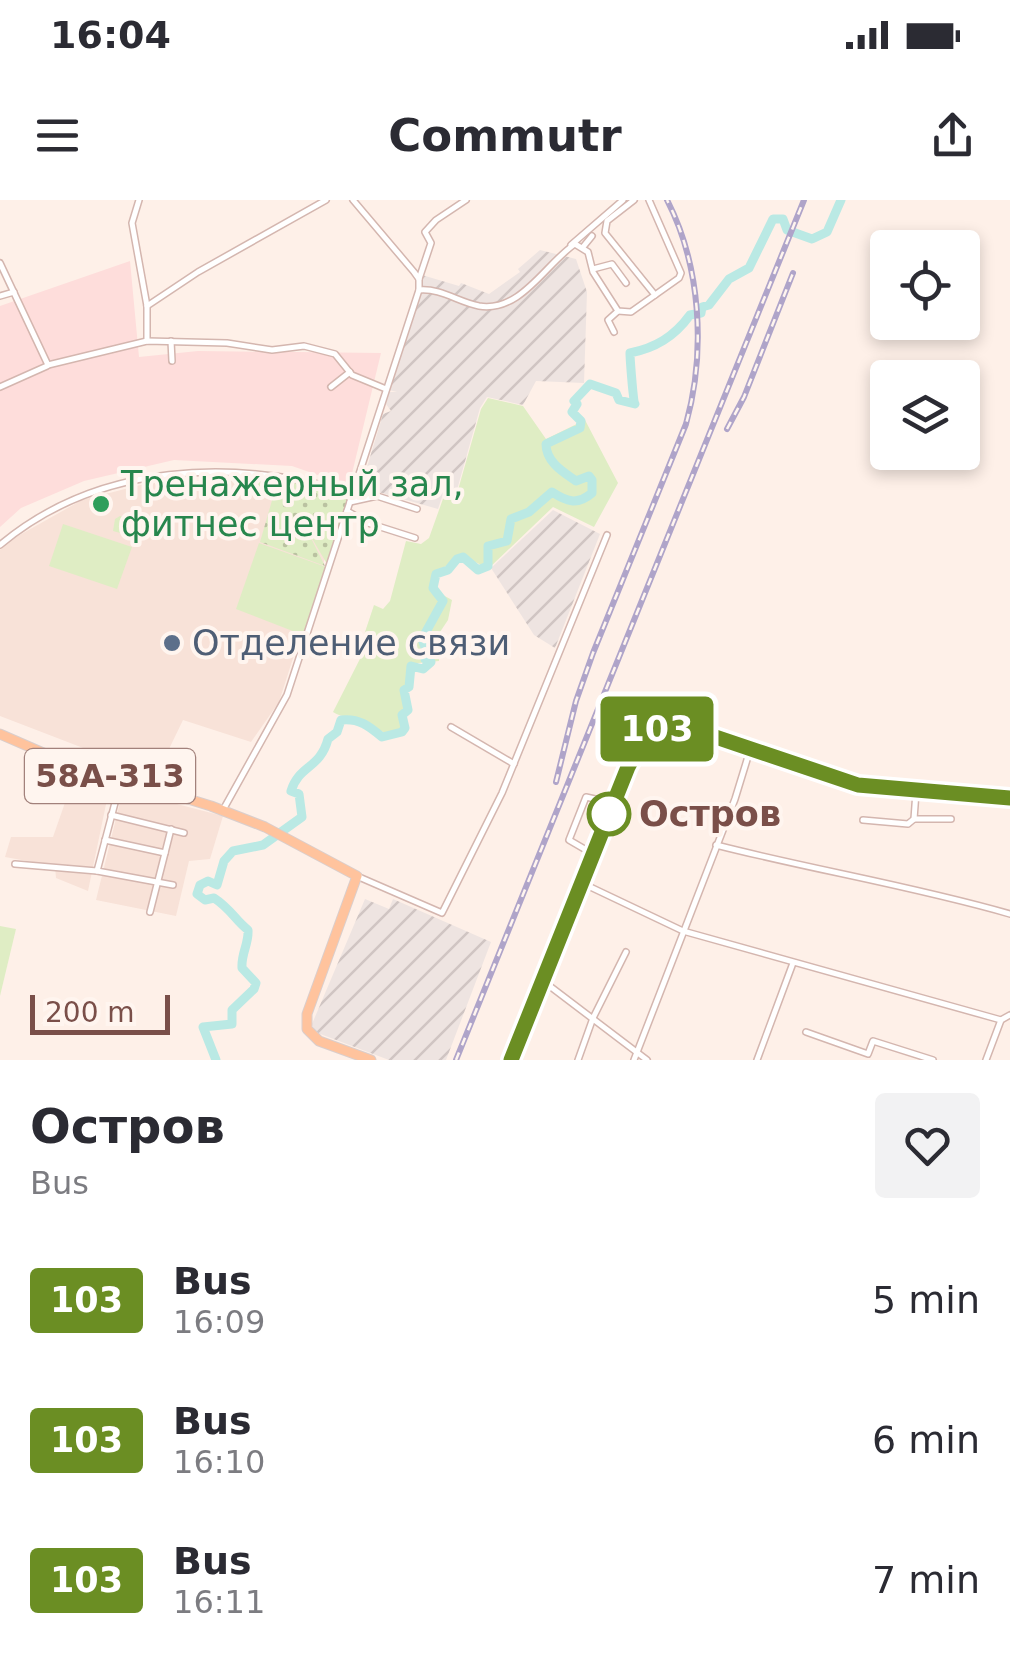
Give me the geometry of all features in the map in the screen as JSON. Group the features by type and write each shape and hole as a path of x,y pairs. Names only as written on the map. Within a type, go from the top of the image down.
{"main road":[{"path":"511,1060 640,744 661,727 678,726 751,747 858,785 1010,798"},
{"name":"58А-313","path":"0,734 55,758 223,810 265,827 358,876"},
{"path":"358,876 306,1014 307,1029 320,1041 371,1060"}],"street":[{"path":"139,200 132,223 147,306 147,341"},
{"path":"147,306 198,272 326,200"},
{"path":"353,200 419,280"},
{"path":"223,810 288,694 419,290 430,242 425,232 466,200"},
{"path":"419,290 442,292 483,307 500,305 534,285 623,200"},
{"path":"605,233 607,222 634,200"},
{"path":"614,332 608,320 618,311 631,312 681,273 648,200"},
{"path":"596,222 655,295"},
{"path":"583,247 592,236"},
{"path":"569,248 575,244 583,247 592,258 593,270 618,311"},
{"path":"0,264 48,365"},
{"path":"593,270 612,264 626,283"},
{"path":"0,296 14,292"},
{"path":"0,387 48,365 147,341 171,341 272,350 304,346 336,354 350,372 386,389"},
{"path":"171,341 172,361"},
{"path":"331,387 350,372"},
{"path":"0,545 66,502 118,482 148,476 262,474 353,493"},
{"path":"350,502 376,496 417,509"},
{"path":"347,511 358,519 415,538"},
{"path":"358,876 442,912 514,764 607,536"},
{"path":"451,728 514,764"},
{"path":"634,1060 735,799 751,747"},
{"path":"97,871 121,780"},
{"path":"914,820 916,792"},
{"path":"593,854 569,840 586,797 614,803"},
{"path":"112,815 184,833"},
{"path":"863,820 908,824 914,820 951,820"},
{"path":"150,912 170,830"},
{"path":"105,840 165,853"},
{"path":"716,845 937,893 1010,914"},
{"path":"15,864 97,871 174,884"},
{"path":"581,882 683,930 1001,1020"},
{"path":"578,1060 592,1018 626,952"},
{"path":"758,1060 793,963"},
{"path":"543,981 647,1060"},
{"path":"986,1060 1001,1020 1010,1015"},
{"path":"806,1032 866,1057 873,1040 933,1060"}],"shaded area":[{"path":"540,250 576,259 587,292 584,383 536,381 523,405 487,397 480,408 455,497 443,494 438,509 361,487 383,414 391,411 386,404 389,392 397,392 389,390 422,275 489,294 520,272 518,269"},
{"path":"130,261 139,357 198,351 381,353 349,486 292,466 174,460 84,481 21,508 0,527 0,306"},
{"path":"160,480 245,481 343,502 279,702 251,742 183,720 156,776 0,716 0,550 82,500"},
{"path":"553,510 600,534 555,648 534,635 491,568"},
{"path":"75,774 110,785 88,891 56,878 55,866 5,857 11,837 53,837"},
{"path":"123,790 223,816 210,859 189,861 176,916 96,900"},
{"path":"365,899 389,909 393,899 491,942 446,1060 389,1060 315,1032 312,1024"}],"green space":[{"path":"488,398 523,406 546,439 585,420 618,483 594,527 553,507 488,569 459,558 433,573 432,589 452,600 448,620 440,632 439,661 408,664 406,685 401,690 405,710 401,714 401,731 382,731 365,721 337,714 333,712 365,649 363,638 374,605 383,609 390,601 406,541 421,544 429,538 444,496 456,497 481,409"},
{"path":"258,476 346,494 348,502 340,527 317,526 339,528 327,564 307,530 325,566 260,542 275,490 256,485"},
{"path":"120,516 147,525 145,540 113,531 115,519"},
{"path":"63,524 132,547 117,589 49,566"},
{"path":"259,543 326,567 303,635 236,609"},
{"path":"0,926 16,929 0,996"}],"waterway":[{"path":"216,1060 203,1027 232,1024 232,1010 256,983 242,968 248,930 214,898 205,900 197,894 200,885 208,881 217,885 224,861 233,851 263,845 302,817 299,794 291,791 337,732 341,720 363,724 382,737 402,732 402,715 408,710 404,690 409,687 411,666 423,669 431,662 425,659 422,639 443,601 433,588 436,574 448,570 463,557 478,570 488,566 488,546 507,541 511,519 529,512 552,492 572,501 592,493 589,476 576,481 556,466 547,450 546,444 580,428 581,421 572,412 577,404 574,401 590,384 635,404 630,353 663,340 690,315 701,313 702,307 709,305 729,279 749,268 773,219 783,219 787,230 812,239 827,232 841,200"}],"railway":[{"path":"556,782 576,701 686,424 692,396 697,310 687,253 667,200"},
{"path":"456,1060 804,200"},
{"path":"727,429 744,397 793,273"}],"bus line":[{"name":"103","path":"511,1060 628,767 640,744 655,730 671,725 689,728 858,785 1010,798"}],"place":[{"name":"Тренажерный зал, фитнес центр","path":"101,504"},
{"name":"Отделение связи","path":"172,643"},
{"name":"Остров","path":"609,814"}]}
